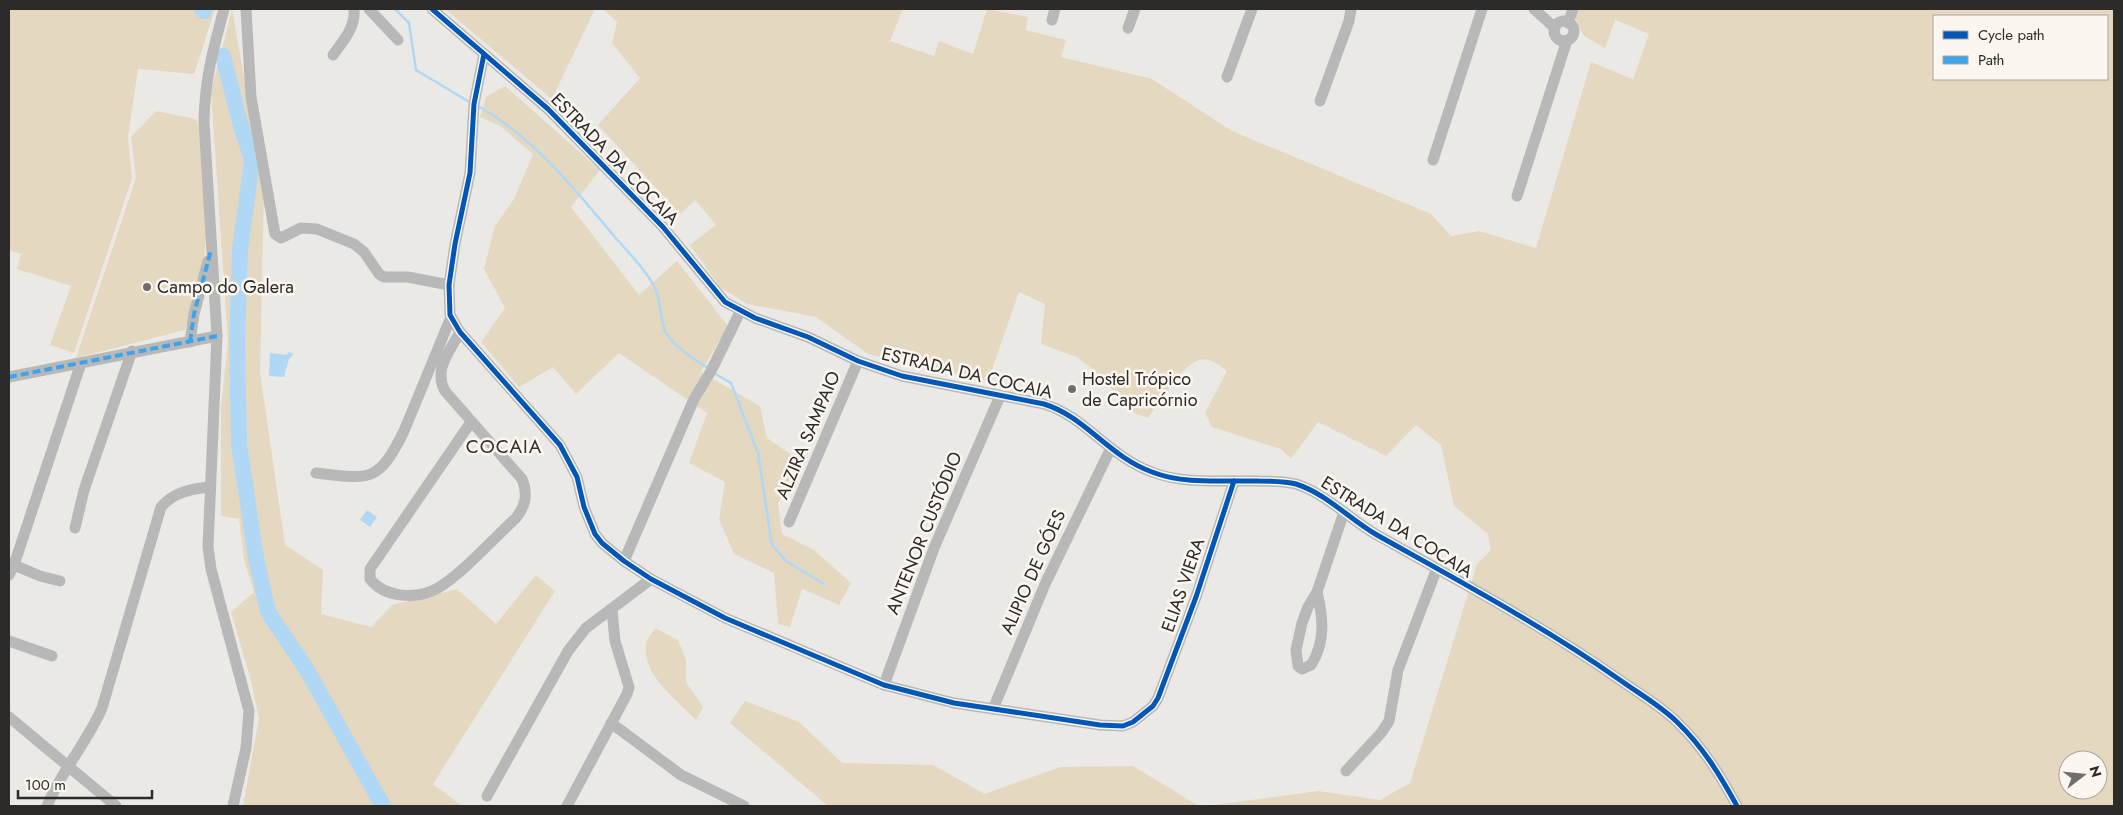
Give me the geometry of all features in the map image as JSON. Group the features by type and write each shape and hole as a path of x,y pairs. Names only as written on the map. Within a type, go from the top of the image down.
{"street":[{"path":"224,9 206,76 204,94 217,336 207,525 211,569 249,711 246,748 233,806"},
{"path":"246,9 251,97 275,234 281,238 302,228 317,229 354,244 364,252 379,274 384,277 408,277 449,285"},
{"path":"333,55 349,32 353,22 354,9"},
{"path":"369,9 398,40"},
{"name":"ESTRADA DA COCAIA","path":"432,9 548,109 663,227 724,302 740,312 808,337 858,361 902,376 1060,409 1110,450 1152,472 1174,479 1293,483 1325,498 1371,532 1565,642 1676,720 1712,761 1737,806"},
{"path":"1128,28 1135,9"},
{"path":"1227,78 1252,9"},
{"path":"1320,101 1349,21 1351,9"},
{"path":"1433,160 1482,9"},
{"path":"1534,9 1555,28 1557,38 1567,40"},
{"path":"1568,23 1573,9"},
{"path":"1517,196 1567,40 1572,36 1573,30 1568,23 1562,22 1555,28"},
{"path":"484,54 474,104 470,173 455,244 449,285 448,305 451,317 460,332 560,445 577,477 584,507 595,534 624,561 651,579 725,618 884,685 914,694 993,709 1114,727 1133,722 1154,706 1158,698 1196,597 1234,481"},
{"path":"190,342 194,314 211,250"},
{"path":"624,561 694,400 740,312"},
{"path":"316,473 366,477 383,465 396,447 404,431 451,317"},
{"path":"460,332 442,364 441,384 471,422 522,479 526,488 524,508 516,518 438,588 407,596 393,594 378,588 370,579 370,570 471,422"},
{"path":"9,377 132,351 217,336"},
{"path":"75,528 84,490 132,351"},
{"name":"ALZIRA SAMPAIO","path":"789,522 858,361"},
{"path":"60,581 11,570 81,363"},
{"name":"ANTENOR CUSTÓDIO","path":"884,685 934,548 1000,396"},
{"name":"ALIPIO DE GÓES","path":"993,709 1046,582 1110,450"},
{"path":"47,806 60,777 93,729 102,708 161,507 168,499 179,493 210,486"},
{"path":"1317,592 1321,608 1319,651 1312,664 1302,668 1298,666 1296,650 1308,607 1317,592 1344,512"},
{"path":"1346,770 1382,732 1389,721 1398,670 1437,568"},
{"path":"487,796 568,651 586,628 651,579"},
{"path":"571,805 611,723 628,694 629,687 615,641 612,610"},
{"path":"9,641 52,656"},
{"path":"9,717 116,806"},
{"path":"611,723 681,775 744,806"}],"shaded area":[{"path":"9,9 215,9 194,74 138,69 128,137 132,178 74,353 50,345 71,286 17,269 21,254 9,250"},
{"path":"232,9 264,191 260,372 285,545 323,570 321,614 371,627 392,605 457,589 496,624 536,575 555,591 433,784 462,806 243,806 259,718 251,681 231,612 254,592 244,559 239,519 221,516 221,406 228,342 211,92"},
{"path":"445,9 595,9 552,99"},
{"path":"603,9 903,9 890,41 934,56 939,41 973,54 987,9 1028,17 1026,30 1066,40 1061,57 1152,79 1232,131 1431,214 1451,236 1479,231 1536,248 1591,62 1633,79 1649,34 1615,20 1605,48 1584,36 1574,15 1576,9 2114,9 2114,806 1206,806 1318,791 1380,800 1410,783 1477,564 1491,550 1488,534 1454,506 1441,445 1416,425 1386,456 1318,422 1291,459 1281,449 1212,427 1205,413 1227,371 1214,362 1203,359 1185,369 1148,418 1134,413 1094,370 1077,357 1041,344 1045,304 1019,292 988,381 868,354 816,317 747,304 720,287 690,245 716,225 695,200 680,214 598,125 640,78 612,43 617,22"},
{"path":"505,86 600,170 571,207 639,295 677,261 728,326 701,372 760,406 767,438 799,460 778,504 782,534 814,550 851,583 839,605 802,589 790,627 778,624 774,573 734,554 719,519 725,482 689,463 707,413 619,353 576,394 553,367 519,387 481,342 505,308 484,269 495,226 514,199 533,154 500,126 480,117 486,97"},
{"path":"156,111 196,119 199,129 206,235 203,274 185,330 76,358 136,178 131,137"},
{"path":"655,628 678,640 686,660 686,682 703,707 696,720 662,686 649,667 646,645 648,638"},
{"path":"745,701 799,722 842,763 933,765 985,794 1060,767 1133,766 1199,806 828,806 730,723"}],"water":[{"path":"288,352 293,355 289,359 284,377 269,376 270,353 287,355"},
{"path":"367,510 377,517 370,527 360,520"}],"waterway":[{"path":"395,9 409,23 416,70 471,103"},
{"path":"223,56 252,160 240,250 237,344 239,444 256,558 268,612 307,670 383,806"},
{"path":"478,106 535,148 568,182 648,276 658,295 663,326 672,342 708,368"},
{"path":"714,373 731,383 758,453 772,545 786,561 824,584"}],"marked path":[{"path":"190,342 194,314 211,250"},
{"path":"9,377 217,336"}],"cycle path":[{"path":"432,9 548,109 663,227 725,302 755,318 808,337 858,361 902,376 1044,404 1072,418 1122,456 1152,472 1178,479 1283,482 1307,488 1328,500 1377,535 1500,604 1561,641 1657,705 1671,716 1703,751 1737,806"},
{"name":"ELIAS VIERA","path":"484,54 474,104 470,173 455,244 449,285 450,315 460,332 560,445 577,477 584,507 595,534 602,543 624,561 651,579 725,618 884,685 954,703 1100,725 1123,726 1133,722 1153,706 1158,698 1196,597 1234,481"}],"place":[{"name":"Campo do Galera","path":"147,287"},
{"name":"Hostel Trópico de Capricórnio","path":"1072,389"}],"district":[{"name":"COCAIA","path":"504,446"}]}
